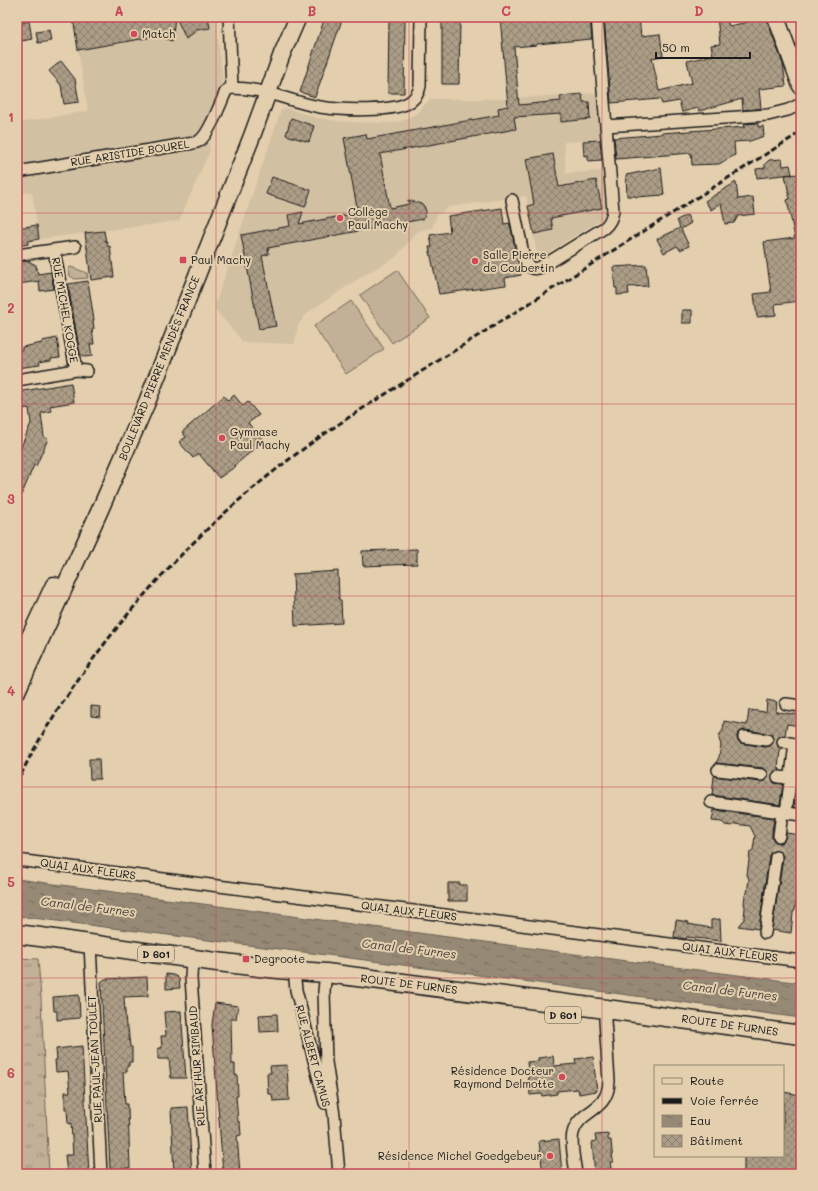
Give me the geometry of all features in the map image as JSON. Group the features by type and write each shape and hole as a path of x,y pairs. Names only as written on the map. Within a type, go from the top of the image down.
{"main road":[{"name":"BOULEVARD PIERRE MENDÈS FRANCE","path":"17,691 96,519 147,402 264,92 268,67 291,17"},
{"name":"BOULEVARD PIERRE MENDÈS FRANCE","path":"17,664 82,524 126,424 201,238 298,17"},
{"path":"776,17 801,86"},
{"name":"ROUTE DE FURNES","path":"17,934 90,949 192,963 606,1014 801,1035"},
{"name":"ROUTE DE FURNES","path":"17,946 90,949"},
{"name":"ROUTE DE FURNES","path":"606,1014 801,1045"}],"street":[{"path":"229,17 232,88 264,92 307,104 328,108 380,109 396,107 410,102 417,94 420,86 421,17"},
{"path":"512,200 524,258 528,265 536,269 607,226 611,219 613,211 597,17"},
{"name":"RUE ARISTIDE BOUREL","path":"17,172 199,141 209,130 227,90 232,88"},
{"path":"606,126 768,115 788,110 801,104"},
{"path":"17,255 75,247"},
{"name":"RUE MICHEL KOGGE","path":"17,380 82,370 54,250"},
{"path":"786,704 801,706"},
{"path":"744,737 767,740"},
{"path":"779,836 795,744 783,742"},
{"path":"718,770 762,775"},
{"path":"778,776 790,778 801,773"},
{"path":"711,802 801,815"},
{"path":"765,933 776,857"},
{"name":"QUAI AUX FLEURS","path":"17,860 801,961"},
{"name":"RUE PAUL-JEAN TOULET","path":"90,949 101,1174"},
{"name":"RUE ARTHUR RIMBAUD","path":"192,963 191,978 205,1174"},
{"name":"RUE ALBERT CAMUS","path":"295,976 296,990 336,1140"},
{"name":"RUE ALBERT CAMUS","path":"325,979 326,1062 334,1115 339,1174"},
{"path":"576,1174 572,1140 573,1132 579,1120 602,1102 608,1090 609,1081 606,1014"}],"shaded area":[{"path":"73,17 217,17 223,80 204,126 210,150 179,221 39,239 32,192 17,194 17,94 22,122 88,111"},
{"name":"Collège Paul Machy","path":"596,93 600,140 564,142 566,173 602,171 606,215 601,220 538,259 526,196 449,207 437,215 432,228 418,231 395,258 364,275 310,311 298,326 294,344 243,342 214,308 281,110 286,108 314,117 330,120 392,123 404,120 416,114 430,99 514,99"}],"green space":[{"path":"71,267 87,273 88,278 75,279 70,276 69,268"},
{"path":"397,270 430,318 392,343 360,295"},
{"path":"351,301 384,349 346,374 314,326"},
{"path":"17,958 38,959 49,1174 17,1174"}],"water":[{"name":"Canal de Furnes","path":"17,879 801,983 801,1018 335,956 17,916"}],"building":[{"name":"Match","path":"73,17 175,17 172,41 158,36 78,50"},
{"path":"176,17 208,17 210,28 197,30 186,39"},
{"path":"325,17 343,17 315,97 300,92"},
{"path":"389,17 405,17 404,93 388,93"},
{"path":"500,17 519,17 519,22 561,19 561,17 590,17 592,39 514,47 519,105 561,101 560,96 582,94 583,102 589,102 590,119 561,122 561,114 514,117 516,129 380,154 390,208 409,204 408,200 424,206 426,211 425,217 423,219 268,248 269,254 262,256 276,326 259,329 241,235 290,226 288,215 303,212 299,224 358,213 344,138 366,134 367,139 499,115 498,108 508,106"},
{"path":"604,17 639,17 641,36 660,34 663,56 652,58 659,91 692,83 687,61 713,55 711,45 720,44 717,17 726,17 729,26 748,22 747,17 766,17 783,64 786,86 759,89 761,108 757,109 743,110 742,99 699,111 698,108 682,112 679,101 662,104 660,99 611,103"},
{"path":"442,19 460,20 459,84 442,84"},
{"path":"29,21 32,39 17,42 17,24"},
{"path":"49,30 51,41 38,43 36,32"},
{"path":"61,61 75,79 79,102 64,104 61,85 49,71"},
{"path":"291,118 314,126 309,142 286,135"},
{"path":"758,123 758,127 763,126 764,136 750,141 734,142 735,155 719,164 692,165 691,153 616,159 614,138 745,127 744,124"},
{"path":"600,140 602,160 588,161 588,155 584,156 583,141"},
{"path":"553,154 559,187 596,180 602,208 551,218 553,230 534,234 528,206 534,204 526,159"},
{"path":"782,159 783,166 790,165 792,174 757,178 756,169 765,168 765,164 769,160"},
{"path":"661,168 664,195 636,197 627,196 626,175"},
{"path":"801,174 801,301 775,304 776,315 757,317 754,294 771,292 764,242 795,238 787,200 790,199 785,175"},
{"path":"272,177 311,190 305,207 266,194"},
{"path":"736,182 738,199 753,197 755,214 738,216 734,223 725,224 721,203 711,210 705,201"},
{"name":"Salle Pierre de Coubertin","path":"502,208 504,224 509,223 511,228 521,275 505,278 506,285 439,294 429,247 432,247 430,235 450,232 448,216"},
{"path":"687,215 691,223 681,229 689,246 680,250 677,246 664,253 657,239 680,228 677,220"},
{"path":"37,225 39,239 28,241 28,244 17,246 17,228"},
{"path":"104,231 108,247 110,246 114,277 91,280 85,233"},
{"path":"28,261 36,265 38,274 51,272 54,289 40,291 39,281 18,284 17,262"},
{"path":"646,265 648,286 628,287 629,294 617,295 613,267"},
{"path":"88,281 94,320 94,329 92,329 94,344 90,344 92,356 84,357 80,354 68,284"},
{"path":"682,310 692,310 692,323 682,323"},
{"path":"57,338 60,357 39,362 40,365 17,368 17,351 22,350 22,347"},
{"path":"71,383 74,402 50,406 51,411 41,413 44,437 48,439 36,466 34,465 17,506 17,457 31,423 29,408 20,409 17,392"},
{"name":"Gymnase Paul Machy","path":"234,395 243,406 248,402 259,415 248,423 264,441 235,465 236,466 219,478 199,454 193,458 179,442 186,437 182,432 224,396 228,401"},
{"path":"417,549 417,564 363,566 362,551"},
{"path":"338,571 339,600 341,600 342,623 295,626 293,574"},
{"path":"767,700 777,702 776,712 801,715 801,726 787,724 785,735 780,736 776,740 778,747 783,749 780,751 778,767 780,770 772,773 771,777 774,783 783,784 780,805 712,795 714,776 761,782 768,779 769,773 763,768 716,763 719,757 721,745 719,739 723,730 724,721 747,725 749,710 766,712","holes":["745,730 771,734 774,738 773,744 766,747 740,743 737,739 737,736 741,731"]},
{"path":"91,706 101,707 100,717 91,716"},
{"path":"89,759 99,759 100,779 90,779"},
{"path":"797,783 801,783 801,808 794,807"},
{"path":"714,810 774,818 772,838 778,843 784,841 786,833 801,835 801,866 791,933 772,930 783,858 781,852 777,850 771,852 769,856 759,929 738,926 744,919 744,903 749,879 747,875 750,852 753,850 755,836 750,826 735,824 732,826 725,825 722,822 712,821"},
{"path":"448,883 460,883 460,885 467,885 467,901 448,901"},
{"path":"720,919 721,941 674,937 676,920 689,922 688,924 711,928 711,920"},
{"path":"166,974 173,975 179,979 180,988 166,989"},
{"path":"147,977 148,996 124,997 126,1027 128,1027 130,1047 132,1047 132,1062 129,1062 129,1066 127,1066 127,1072 123,1072 125,1104 127,1104 128,1108 130,1168 110,1169 101,982 105,979"},
{"path":"79,995 80,1018 57,1020 57,1011 54,1011 53,997"},
{"path":"215,1003 238,1006 236,1019 231,1019 232,1064 235,1064 235,1075 237,1075 238,1096 236,1096 238,1122 240,1122 241,1135 237,1136 240,1173 237,1174 223,1174 212,1025"},
{"path":"181,1011 186,1078 171,1078 169,1059 158,1059 158,1048 162,1048 161,1036 166,1036 164,1012"},
{"path":"277,1014 278,1031 260,1032 259,1015"},
{"path":"82,1046 89,1174 67,1174 65,1155 73,1155 71,1123 68,1124 67,1109 65,1109 65,1092 70,1092 68,1071 56,1072 56,1049"},
{"name":"Résidence Docteur Raymond Delmotte","path":"553,1056 554,1066 576,1064 575,1059 593,1057 597,1091 579,1094 578,1089 557,1091 557,1094 542,1096 541,1094 530,1095 527,1062 538,1061 538,1058"},
{"path":"287,1065 289,1100 273,1101 272,1094 268,1094 267,1073 271,1073 270,1066"},
{"path":"784,1092 801,1095 801,1174 744,1174 744,1157 784,1157"},
{"path":"188,1107 192,1174 174,1174 171,1108"},
{"path":"608,1134 608,1140 611,1140 613,1162 610,1162 612,1174 595,1174 592,1142 596,1141 595,1135"},
{"name":"Résidence Michel Goedgebeur","path":"559,1139 562,1174 543,1174 539,1141"}],"tunnel":[{"path":"767,740 783,742"},
{"path":"762,775 778,777"},
{"path":"776,857 779,836"}],"railway":[{"path":"17,783 44,731 60,706 123,620 148,590 202,534 260,482 300,451 356,413 801,132"}],"place":[{"name":"Match","path":"134,34"},
{"name":"Collège Paul Machy","path":"340,218"},
{"name":"Paul Machy","path":"183,260"},
{"name":"Salle Pierre de Coubertin","path":"475,261"},
{"name":"Gymnase Paul Machy","path":"222,438"},
{"name":"Degroote","path":"246,959"},
{"name":"Résidence Docteur Raymond Delmotte","path":"562,1077"},
{"name":"Résidence Michel Goedgebeur","path":"550,1156"}]}
